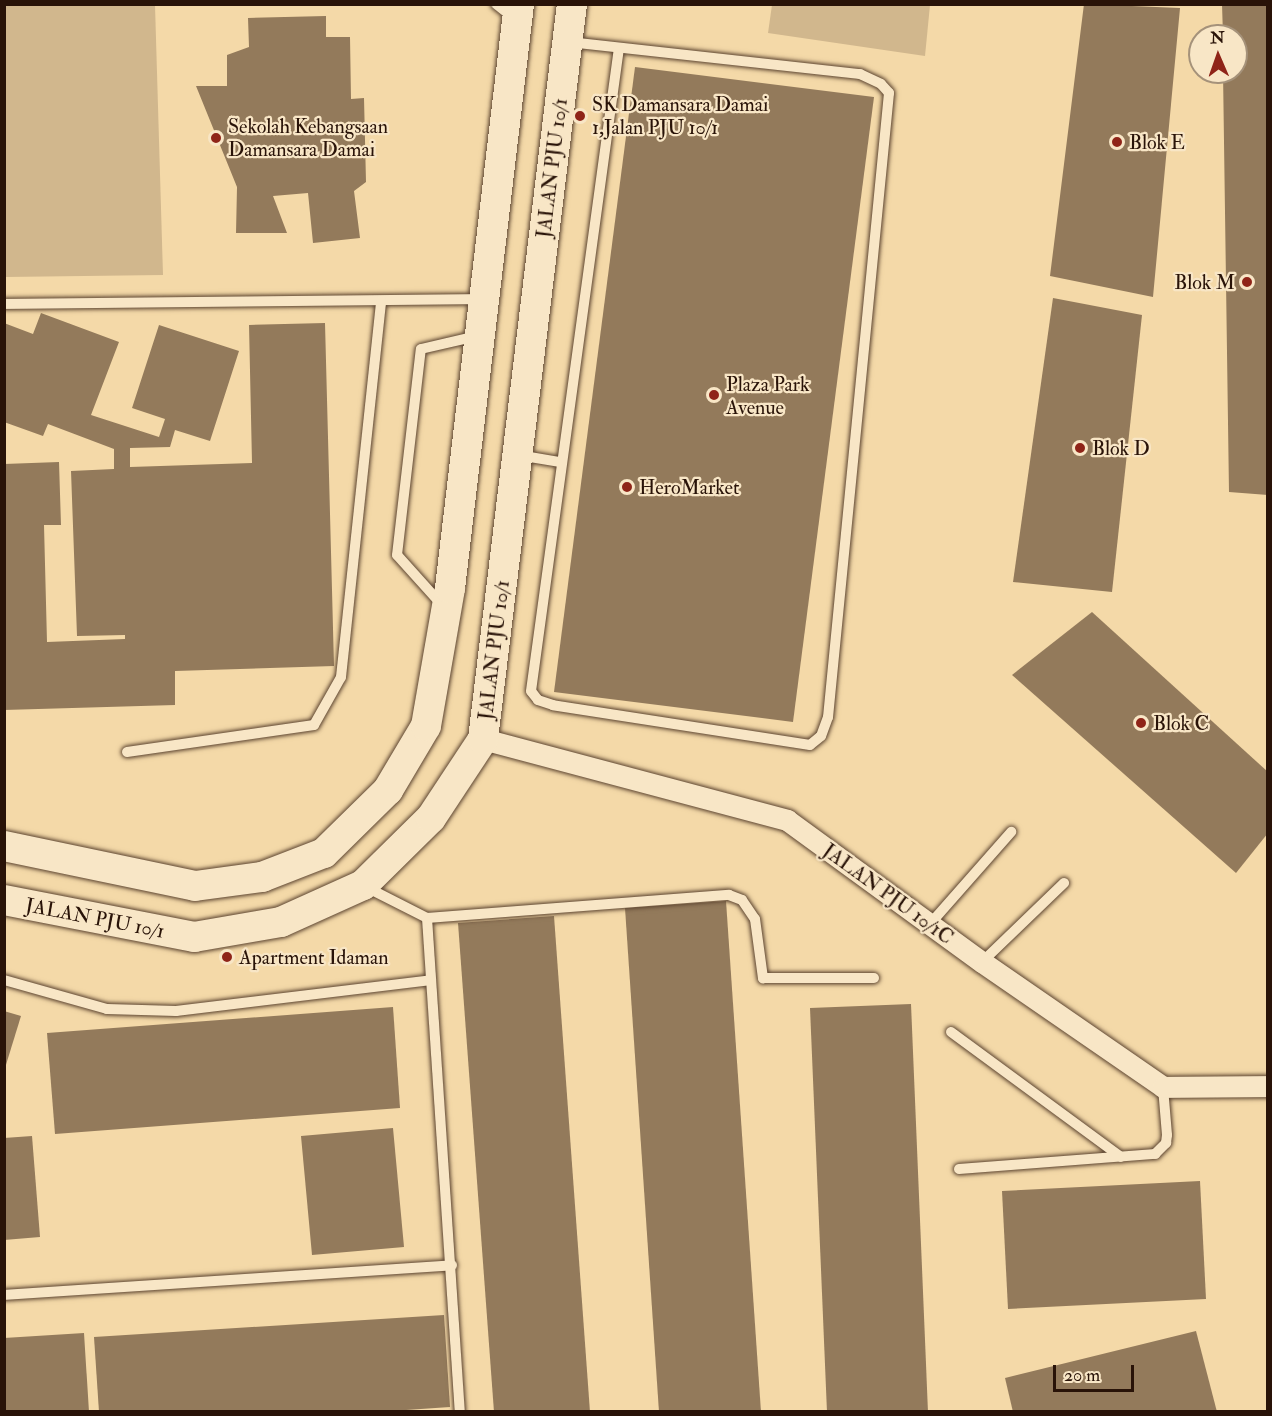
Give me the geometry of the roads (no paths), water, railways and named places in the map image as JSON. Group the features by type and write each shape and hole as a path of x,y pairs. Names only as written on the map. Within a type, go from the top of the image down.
{"street":[{"name":"JALAN PJU 10/1","path":"4,900 194,937 281,922 363,885 431,818 483,739 572,4"},
{"path":"4,846 195,885 262,877 324,853 388,790 426,726 446,610 484,299 510,10"},
{"name":"JALAN PJU 10/1C","path":"483,739 787,820 982,962 1163,1087"},
{"path":"1163,1087 1268,1086"}],"lane":[{"path":"567,42 860,74 881,84 889,93 828,717 821,736 810,745 538,700 530,681 619,48"},
{"path":"4,304 484,299"},
{"path":"127,752 315,725 341,677 381,301"},
{"path":"446,610 397,555 421,349 480,335"},
{"path":"517,455 560,462"},
{"path":"930,924 1011,832"},
{"path":"982,962 1064,883"},
{"path":"363,885 427,918 589,906 714,893 742,900 755,919 763,978 874,978"},
{"path":"427,918 453,1265 460,1412"},
{"path":"4,980 107,1009 176,1011 431,980"},
{"path":"951,1032 1121,1157"},
{"path":"959,1169 1147,1156 1162,1149 1167,1135 1163,1087"},
{"path":"4,1294 453,1265"}],"place":[{"name":"SK Damansara Damai 1,Jalan PJU 10/1","path":"580,116"},
{"name":"Sekolah Kebangsaan Damansara Damai","path":"216,138"},
{"name":"Blok E","path":"1117,142"},
{"name":"Blok M","path":"1247,282"},
{"name":"Plaza Park Avenue","path":"714,395"},
{"name":"Blok D","path":"1080,448"},
{"name":"HeroMarket","path":"627,487"},
{"name":"Blok C","path":"1141,723"},
{"name":"Apartment Idaman","path":"227,957"}]}
